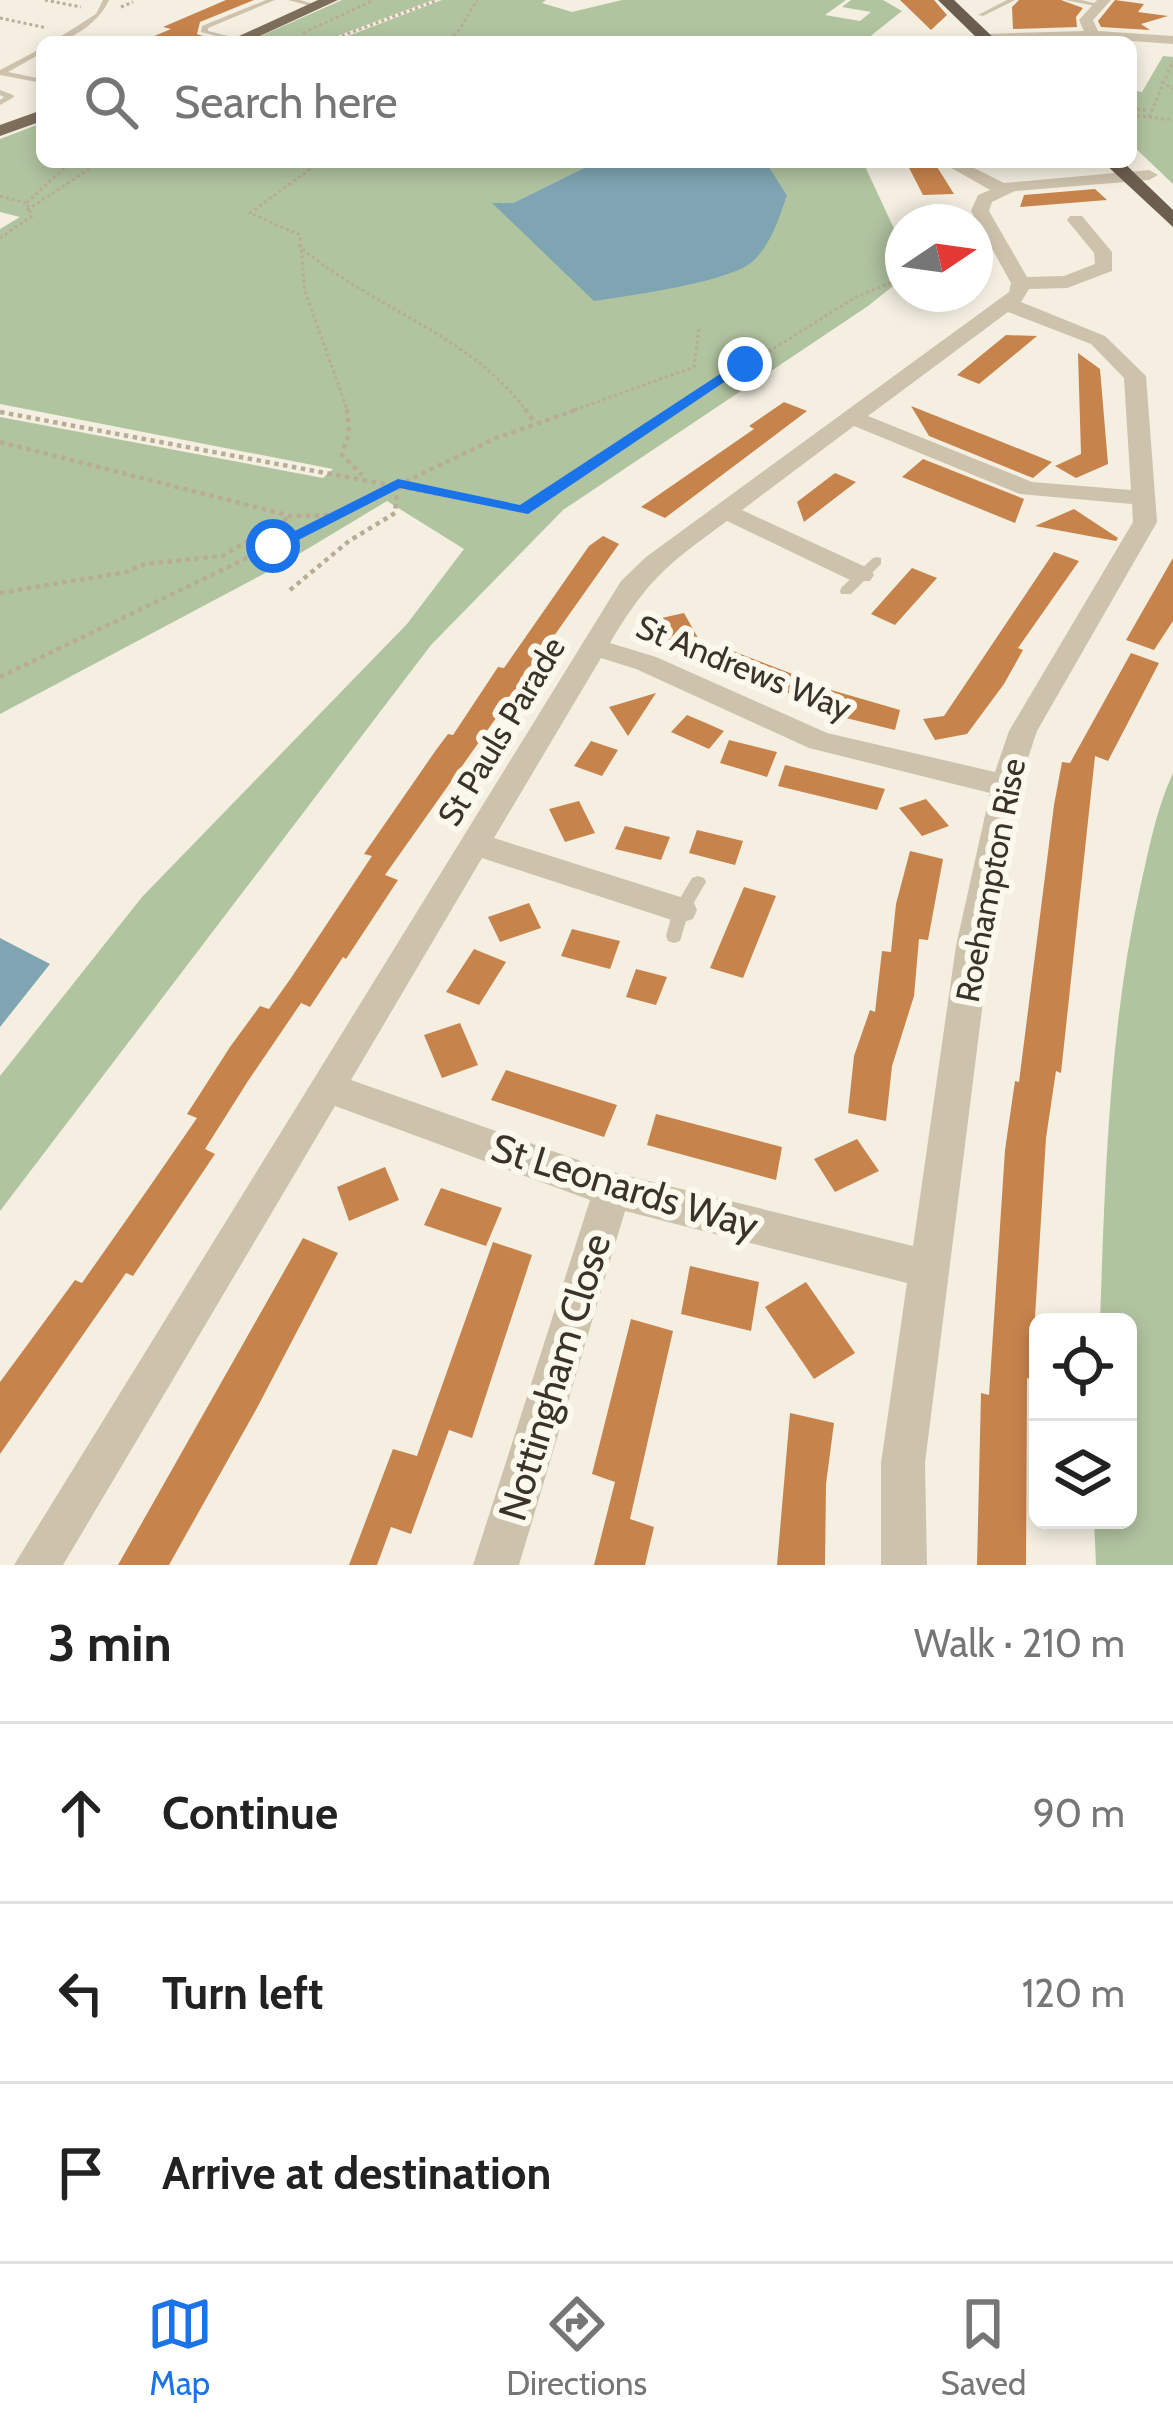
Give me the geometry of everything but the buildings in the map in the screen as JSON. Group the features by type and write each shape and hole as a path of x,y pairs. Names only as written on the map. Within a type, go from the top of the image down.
{"highway":[{"path":"945,0 993,36"},
{"path":"964,0 995,36"},
{"path":"1130,168 1173,197"},
{"path":"1130,168 1173,221"}],"main road":[{"path":"247,36 327,2"},
{"path":"0,130 36,117"}],"street":[{"path":"1093,34 1086,20 1102,2"},
{"path":"1061,36 1120,36"},
{"path":"1137,37 1173,40"},
{"path":"961,168 1002,189"},
{"path":"1076,220 1103,252 1105,267 1014,293 980,211 984,199 1002,189 1130,168"},
{"name":"St Pauls Parade","path":"37,1565 643,573 1014,293"},
{"name":"Roehampton Rise","path":"904,1565 902,1463 973,946 1007,786 1023,731 1145,522 1135,376 1110,349 1014,293"},
{"path":"852,417 1028,489 1144,498"},
{"path":"725,511 861,576"},
{"name":"St Andrews Way","path":"594,647 646,663 820,741 1007,786"},
{"path":"475,844 684,909"},
{"name":"St Leonards Way","path":"326,1088 612,1190 928,1269"},
{"name":"Nottingham Close","path":"496,1565 612,1190"}],"lane":[{"path":"66,36 99,15 106,0"},
{"path":"218,36 205,32 204,27 272,0"},
{"path":"291,0 327,2"},
{"path":"981,15 1012,0"},
{"path":"1068,0 1102,2"},
{"path":"1,72 36,53"},
{"path":"1,72 36,79"},
{"path":"0,92 10,98 0,104"}],"path":[{"path":"332,21 374,0"},
{"path":"341,36 438,0"},
{"path":"452,36 477,0"},
{"path":"1149,114 1173,61"},
{"path":"1161,82 1173,89"},
{"path":"1137,112 1173,120"},
{"path":"26,202 64,168"},
{"path":"27,210 91,168"},
{"path":"311,168 250,213 300,235 309,314 342,377 349,444 342,455 365,478"},
{"path":"0,196 26,202"},
{"path":"0,238 32,216 26,202"},
{"path":"298,245 451,343 521,398 535,423"},
{"path":"0,412 523,510 745,364 856,297 885,285"},
{"path":"0,677 398,483 535,423 694,367 699,328"},
{"path":"0,442 291,516 336,514"},
{"path":"290,590 395,512 398,483"},
{"path":"0,593 126,572 145,564 222,556 291,516"}],"green space":[{"path":"342,0 433,0 337,36 261,36"},
{"path":"442,0 546,0 542,3 572,12 622,0 846,0 825,15 860,21 871,12 842,7 851,0 883,0 902,11 871,36 348,36"},
{"path":"1163,56 1173,57 1173,184 1137,150 1137,91 1142,92"},
{"path":"36,125 36,168 584,168 513,203 494,203 543,248 787,195 770,168 866,168 885,209 885,292 563,510 431,645 0,1211 0,1076 142,897 407,624 464,549 387,501 284,563 0,714 0,417 323,478 333,469 0,404 0,229 20,217 0,212 0,139"},
{"path":"1173,773 1173,1565 1096,1565 1094,1529 1137,1529 1137,1313 1100,1313 1121,995 1157,815"}],"water":[{"path":"584,168 770,168 787,195 764,248 740,269 677,287 594,301 492,203 513,203"},
{"path":"0,938 50,964 0,1027"}],"route":[{"path":"273,546 398,483 523,510 745,364"}]}
